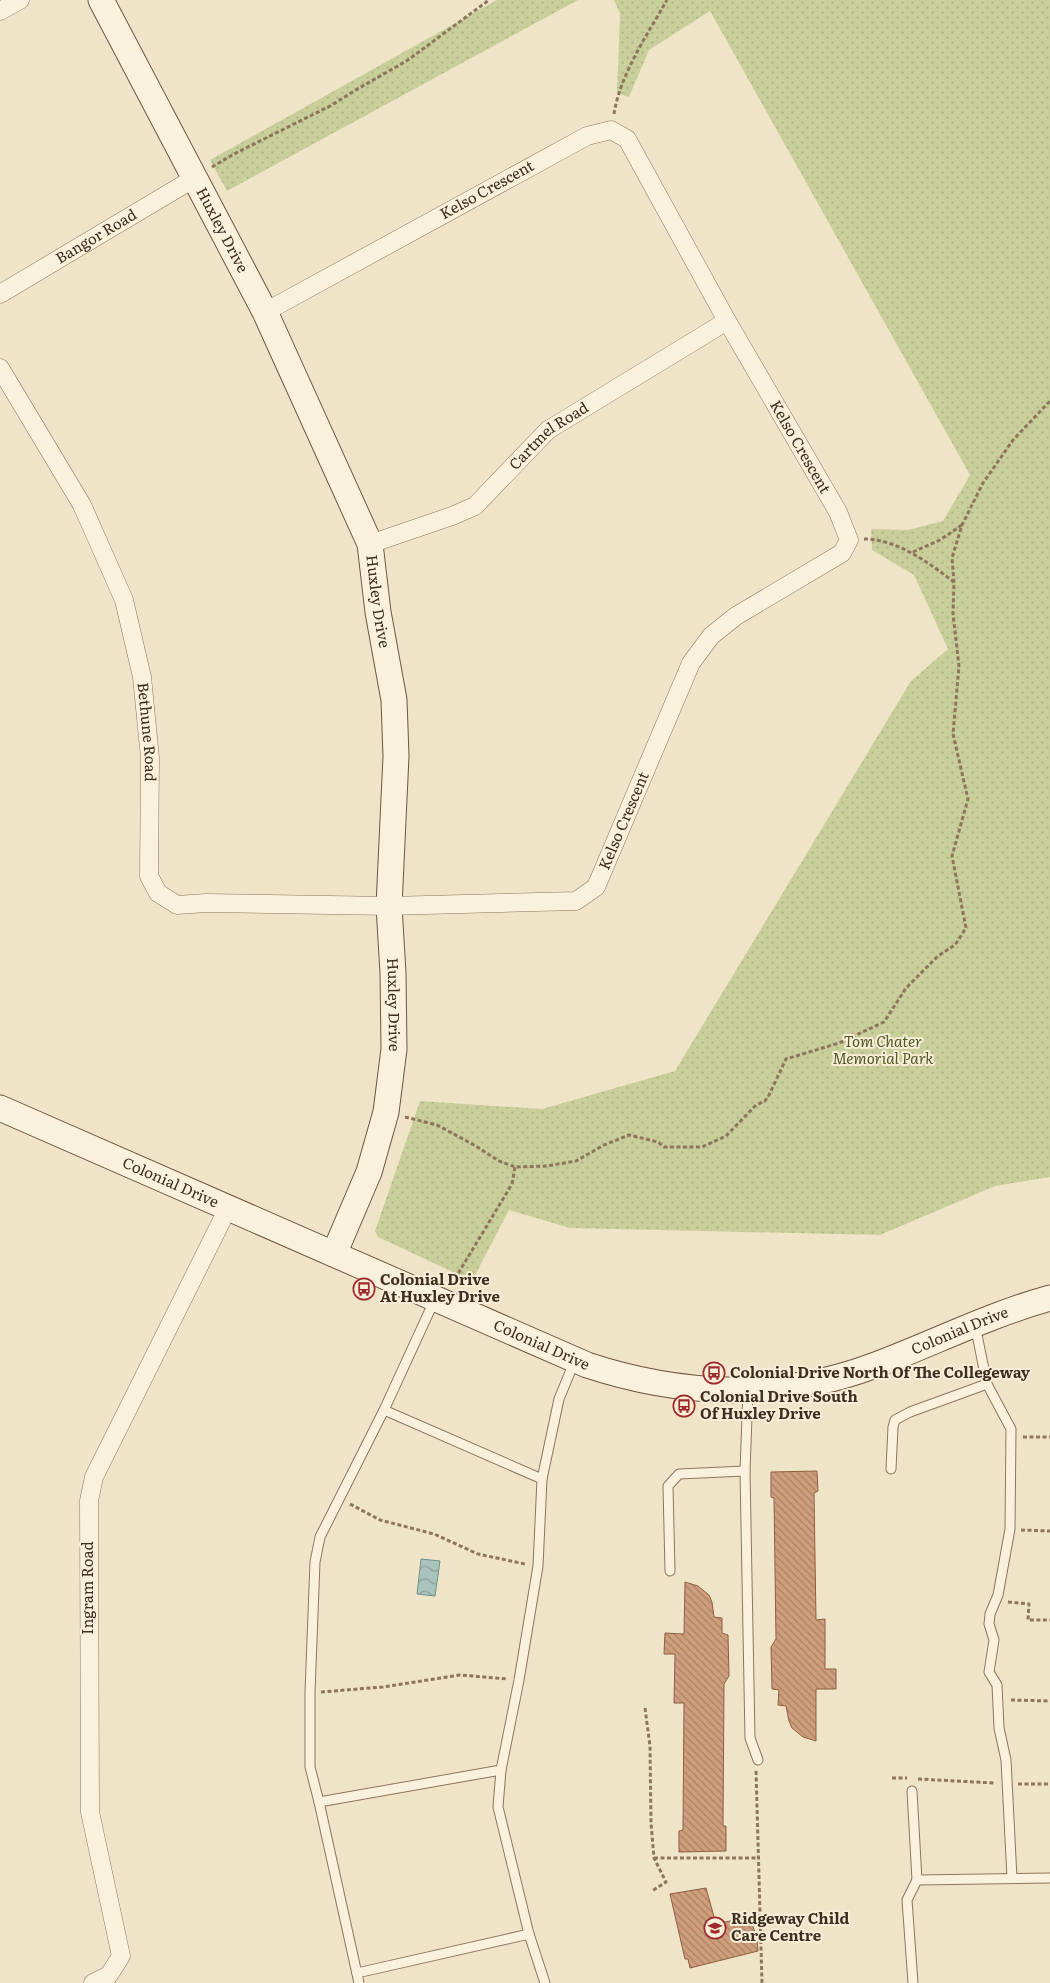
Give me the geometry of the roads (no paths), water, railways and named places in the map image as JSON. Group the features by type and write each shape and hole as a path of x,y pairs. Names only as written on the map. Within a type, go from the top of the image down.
{"street":[{"path":"0,11 20,0"},
{"name":"Huxley Drive","path":"101,0 193,179 265,312 370,544 378,612 394,700 396,756 389,906 393,973 394,1049 386,1112 369,1172 334,1254"},
{"name":"Kelso Crescent","path":"265,312 587,136 612,130 627,139 727,321 838,512 849,540 842,553 736,616 710,636 691,663 596,887 576,901 389,906"},
{"name":"Bangor Road","path":"0,294 193,179"},
{"name":"Cartmel Road","path":"370,544 452,516 475,506 548,430 727,321"},
{"name":"Bethune Road","path":"0,368 82,504 124,600 142,677 150,758 149,876 158,893 177,905 206,903 389,906"},
{"name":"Colonial Drive","path":"1,1110 575,1360 617,1375 660,1384 704,1390 748,1390 810,1383 868,1367 1017,1308 1050,1298"},
{"name":"Ingram Road","path":"93,1983 109,1975 121,1956 90,1812 88,1501 94,1477 228,1208"}],"lane":[{"path":"359,1983 310,1767 310,1692 315,1562 320,1537 384,1410 435,1298"},
{"path":"975,1324 987,1384 1011,1429 1010,1529 998,1595 990,1614 989,1624 994,1640 989,1672 997,1685 998,1728 1006,1760 1012,1878"},
{"path":"545,1983 529,1934 498,1807 500,1770 519,1680 538,1566 542,1479 559,1399 575,1360"},
{"path":"891,1469 895,1420 910,1412 987,1384"},
{"path":"748,1390 745,1471 750,1738 758,1760"},
{"path":"384,1410 542,1479"},
{"path":"670,1571 668,1486 679,1474 745,1471"},
{"path":"319,1802 500,1770"},
{"path":"912,1791 917,1880 907,1900 914,1983"},
{"path":"917,1880 1050,1878"},
{"path":"357,1973 529,1934"}],"water":[{"path":"421,1559 440,1561 435,1596 417,1594"}],"place":[{"name":"Colonial Drive At Huxley Drive","path":"364,1289"},
{"name":"Colonial Drive North Of The Collegeway","path":"714,1373"},
{"name":"Colonial Drive South Of Huxley Drive","path":"684,1406"},
{"name":"Ridgeway Child Care Centre","path":"715,1928"}],"park label":[{"name":"Tom Chater Memorial Park","path":"883,1050"}]}
